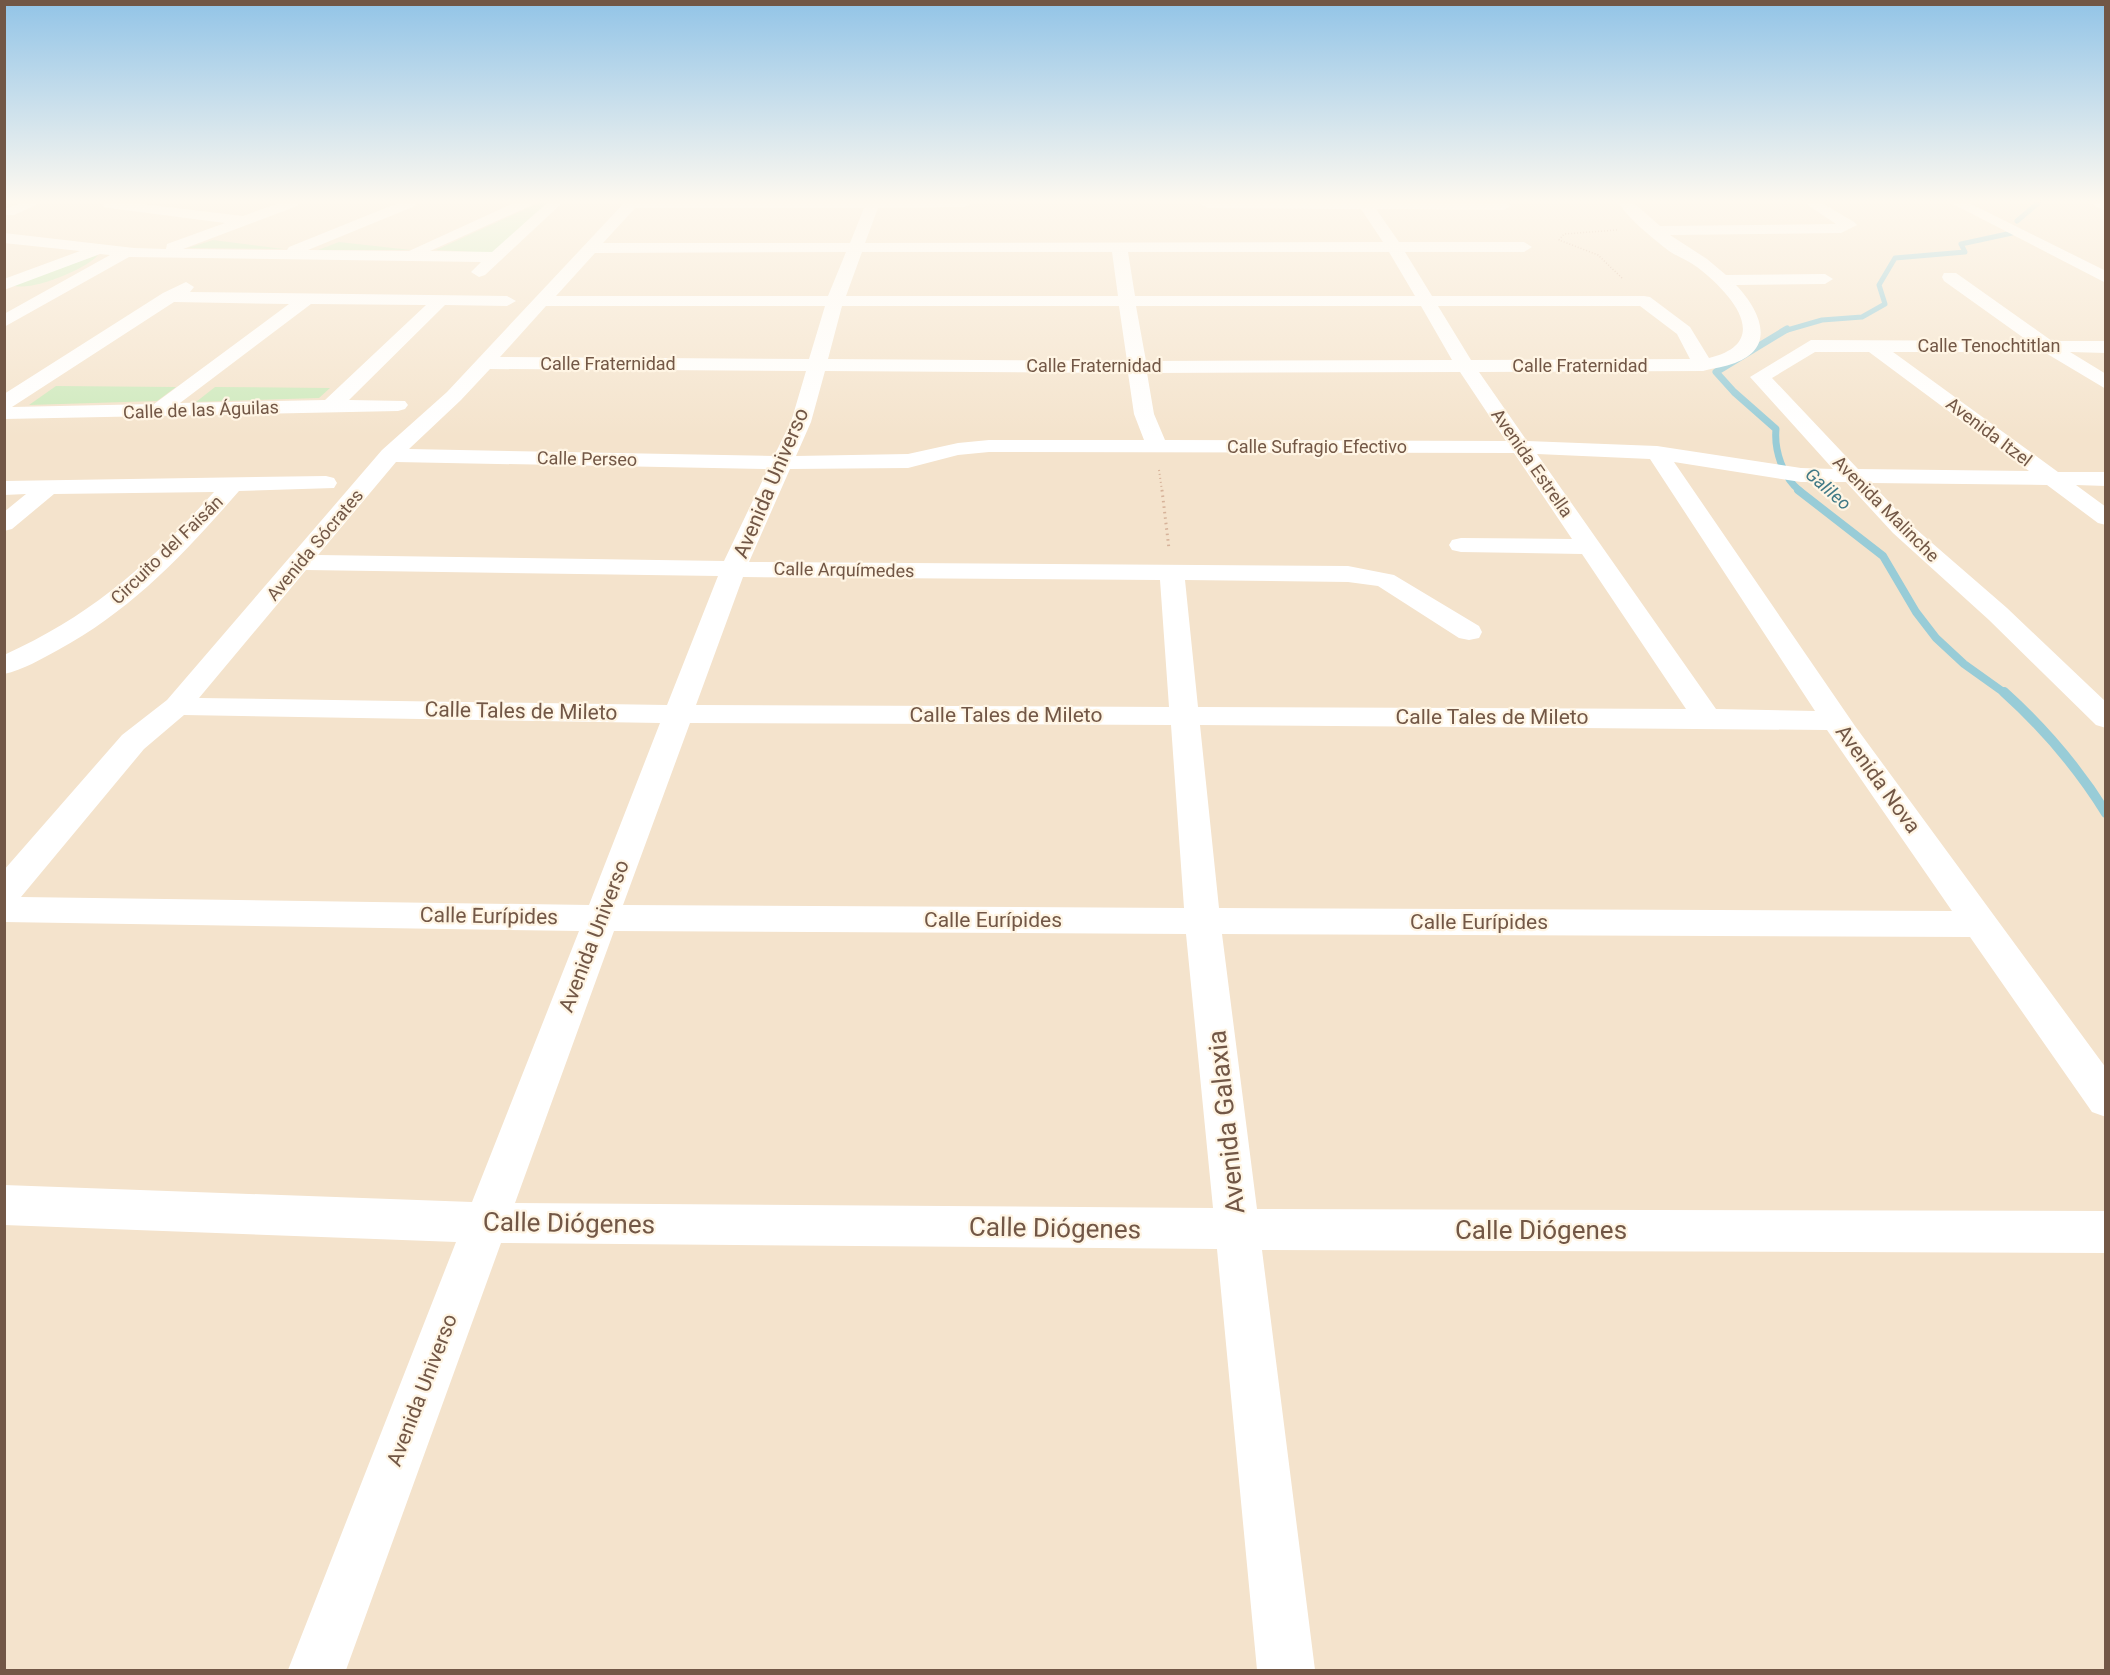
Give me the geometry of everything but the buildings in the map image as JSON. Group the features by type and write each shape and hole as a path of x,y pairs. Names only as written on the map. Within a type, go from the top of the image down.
{"street":[{"path":"4,322 75,281"},
{"name":"Avenida Sócrates","path":"4,893 133,742 177,706 390,455 454,396 561,281"},
{"name":"Avenida Universo","path":"317,1671 733,569 801,422 842,281"},
{"path":"1123,281 1144,414 1156,446"},
{"name":"Avenida Estrella","path":"1414,281 1466,367 1707,718"},
{"path":"1709,364 1736,356 1755,337 1747,310 1724,281"},
{"path":"1956,281 2048,346 2106,383"},
{"path":"4,403 186,287"},
{"path":"4,291 52,294"},
{"path":"169,297 507,301"},
{"path":"157,411 306,299"},
{"path":"331,406 441,300"},
{"path":"543,301 1644,301 1684,331 1709,364 1765,373 1811,346 1873,345"},
{"name":"Calle Tenochtitlan","path":"1873,345 2106,347"},
{"name":"Avenida Itzel","path":"1873,345 2106,518"},
{"name":"Calle Fraternidad","path":"486,363 1136,367 1709,364"},
{"name":"Avenida Malinche","path":"1765,373 1760,377 1762,380 1791,408 1901,528 1998,614 2106,719"},
{"name":"Calle de las Águilas","path":"4,413 398,405"},
{"name":"Calle Sufragio Efectivo","path":"784,463 887,463 978,446 1521,447 1657,453 1786,474 2106,478"},
{"name":"Avenida Nova","path":"1657,453 1836,721 2106,1100"},
{"name":"Calle Perseo","path":"390,455 784,463"},
{"name":"Circuito del Faisán","path":"4,488 326,483"},
{"name":"Circuito del Faisán","path":"4,666 75,630 110,606 136,585 233,484"},
{"path":"4,524 49,487"},
{"path":"1461,545 1590,548"},
{"name":"Calle Arquímedes","path":"300,562 1172,574 1326,573 1370,576 1399,588 1469,632"},
{"name":"Avenida Galaxia","path":"1172,574 1203,921 1286,1671"},
{"path":"2068,682 2106,682"},
{"name":"Calle Tales de Mileto","path":"177,706 679,714 1707,718 1836,721"},
{"name":"Calle Eurípides","path":"4,909 600,918 1982,924"},
{"name":"Calle Diógenes","path":"4,1205 485,1222 1238,1230 2106,1232"}],"path":[{"path":"1624,281 1644,301"},
{"path":"1156,446 1172,574"}],"shaded area":[{"path":"5,281 2105,281 2105,1670 5,1670"}],"green space":[{"path":"23,281 47,281 32,286 12,285"},
{"path":"56,386 176,387 157,401 29,405"},
{"path":"215,387 330,388 319,398 196,402"}],"waterway":[{"name":"Galileo","path":"1784,331 1822,320 1862,317 1885,304 1879,285 1881,281"},
{"name":"Galileo","path":"1787,329 1716,372 1734,392 1776,429 1778,454 1784,471 1800,491"},
{"name":"Galileo","path":"1798,490 1883,556 1916,612 1936,638 1964,664 2006,694"},
{"name":"Galileo","path":"2004,692 2060,749 2106,813"}]}
